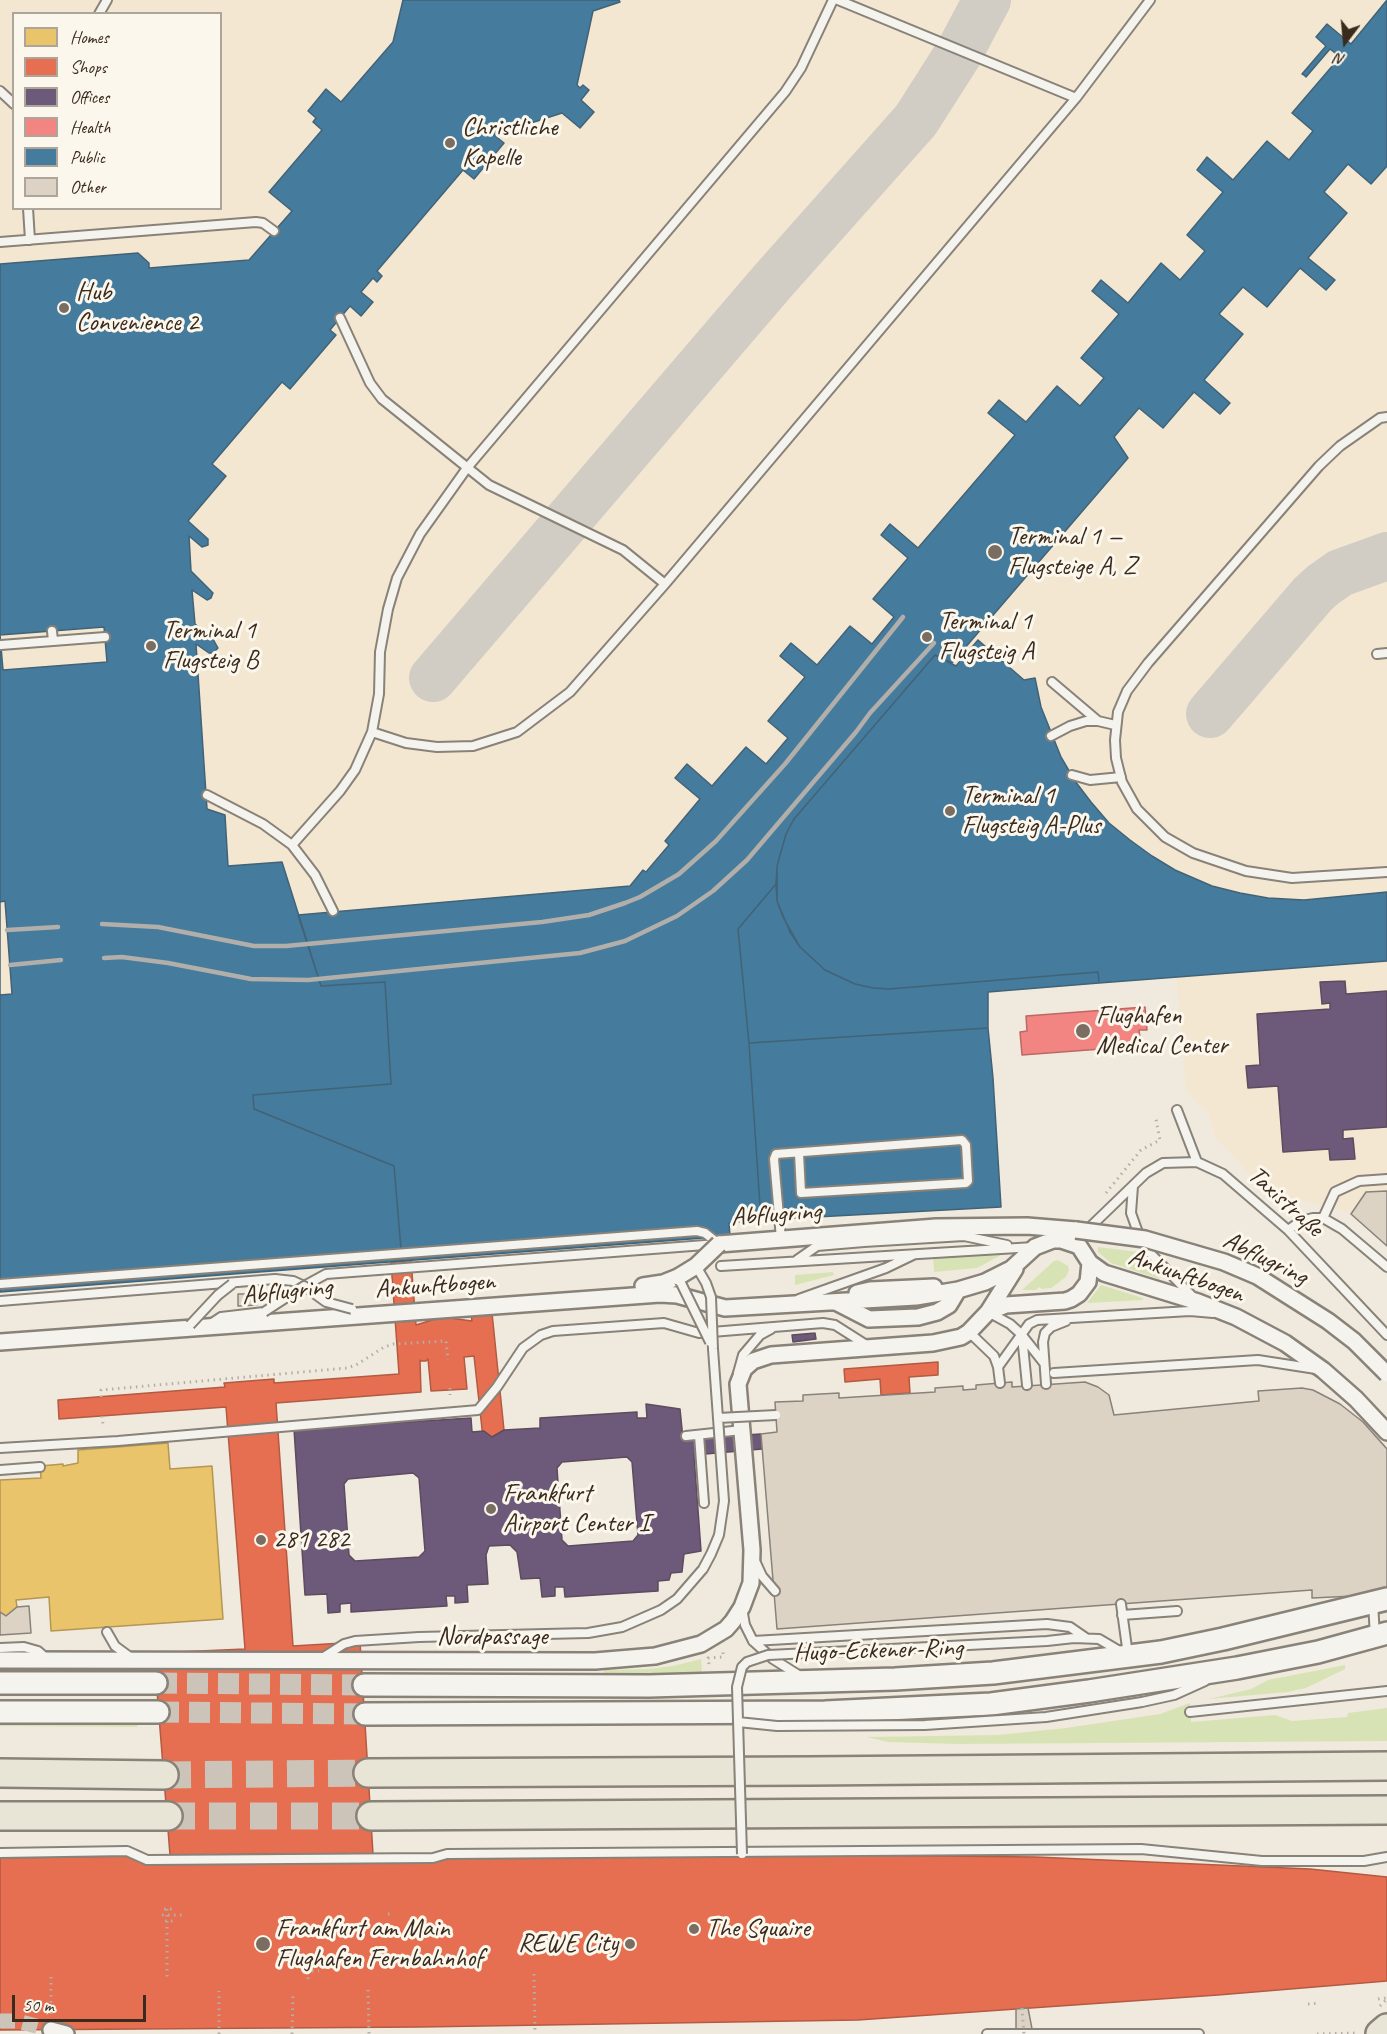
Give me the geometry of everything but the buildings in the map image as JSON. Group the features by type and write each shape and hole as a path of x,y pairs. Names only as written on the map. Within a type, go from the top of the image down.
{"highway":[{"path":"368,1773 1387,1766"},
{"path":"0,1773 164,1775"},
{"path":"371,1816 1387,1810"},
{"path":"0,1816 168,1816"}],"street":[{"name":"Abflugring","path":"0,1341 318,1315 352,1309 601,1290 663,1283 678,1278 696,1266 719,1244 936,1227 995,1226 1076,1230 1145,1239 1224,1262 1257,1276 1328,1321 1354,1341 1387,1374"},
{"path":"1035,1247 1053,1240 1068,1241"},
{"name":"Ankunftbogen","path":"1068,1241 1079,1246 1090,1263 1104,1273 1198,1302 1236,1317 1285,1342 1323,1370 1387,1431"},
{"name":"Ankunftbogen","path":"0,1341 660,1294 677,1295 725,1308 916,1298 958,1290 993,1279 1019,1262 1035,1247"},
{"path":"738,1384 744,1369 760,1357 951,1340 969,1332 988,1312 1019,1262"},
{"path":"988,1312 1006,1305 1071,1299 1079,1294 1088,1282 1090,1263"},
{"name":"Nordpassage","path":"0,1660 595,1661 655,1656 690,1648 714,1637 733,1621 742,1607 750,1583 752,1550 738,1384"},
{"name":"Hugo-Eckener-Ring","path":"364,1685 649,1686 895,1679 993,1673 1128,1656 1223,1639 1378,1598"},
{"path":"365,1714 825,1712 992,1704 1237,1668 1318,1652 1381,1635"},
{"path":"0,1683 156,1683"},
{"path":"0,1712 158,1712"}],"lane":[{"path":"292,845 340,791 355,770 372,732 379,694 383,632 397,578 420,534 467,468 784,92 801,68 835,0 1076,98"},
{"path":"372,732 406,743 437,747 473,746 517,732 570,692 665,584 1076,98 1150,0"},
{"path":"0,91 12,102"},
{"path":"28,210 30,240"},
{"path":"0,242 256,222 263,223 274,231"},
{"path":"340,318 370,383 382,399 489,485 623,550 665,584"},
{"path":"1387,417 1380,418 1340,446 1290,497 1134,680 1122,703 1115,725 1116,758 1121,777 1137,809 1155,828 1178,846 1209,860 1246,871 1292,878 1387,872"},
{"path":"52,631 53,641"},
{"path":"1,645 105,637"},
{"path":"1377,654 1387,653"},
{"path":"1052,682 1098,721"},
{"path":"1052,736 1070,726 1086,721 1115,725"},
{"path":"1072,775 1090,780 1121,777"},
{"path":"207,795 263,824 292,845 315,875 333,911"},
{"path":"1068,1241 1095,1223 1146,1173 1163,1163 1197,1161 1177,1110"},
{"path":"781,1239 774,1159 776,1154 962,1140 966,1145 968,1180 966,1183 801,1193 799,1153"},
{"name":"Taxistraße","path":"1197,1161 1223,1174 1288,1230 1387,1335"},
{"path":"1323,1218 1335,1192 1359,1181 1387,1179"},
{"path":"1133,1186 1131,1213 1140,1238 1150,1253 1198,1302"},
{"path":"1288,1230 1301,1221 1323,1218 1342,1229 1387,1267"},
{"path":"0,1284 697,1231 705,1233 719,1244"},
{"path":"796,1261 817,1246 904,1239 964,1236 1018,1247"},
{"path":"212,1323 221,1317 264,1312 326,1274 719,1244"},
{"path":"721,1266 921,1252 1035,1247"},
{"path":"786,1304 886,1268 921,1252"},
{"path":"319,1660 344,1644 356,1641 419,1637 588,1633 622,1627 661,1610 677,1599 693,1581 711,1554 718,1535 724,1501 711,1297 696,1266"},
{"path":"678,1278 713,1349"},
{"path":"0,1301 275,1279 293,1281 326,1302 352,1309"},
{"path":"190,1325 218,1295 232,1284"},
{"path":"998,1368 1032,1322 1190,1311 1236,1317"},
{"path":"988,1312 1010,1324 1044,1365"},
{"path":"1046,1384 1043,1342 1045,1333 1051,1327 1073,1319"},
{"path":"0,1448 118,1441 478,1410 497,1387 523,1348 541,1335 553,1331 664,1323 699,1333 816,1323 835,1325 872,1348"},
{"path":"738,1384 738,1366 743,1355 760,1335 778,1327"},
{"path":"969,1332 994,1356 1000,1383"},
{"path":"1021,1335 1027,1386"},
{"path":"1054,1373 1257,1360 1323,1370"},
{"path":"718,1418 776,1415"},
{"path":"686,1436 742,1430"},
{"path":"699,1435 704,1503"},
{"path":"0,1470 40,1467"},
{"path":"752,1550 758,1569 775,1591"},
{"path":"1378,1598 1381,1635"},
{"path":"1120,1604 1128,1656"},
{"path":"742,1607 745,1625 753,1641 773,1659 808,1681"},
{"path":"1122,1615 1177,1611"},
{"path":"753,1641 1047,1624 1070,1627 1086,1638"},
{"path":"107,1632 115,1646 124,1655 137,1660"},
{"path":"742,1854 736,1687 738,1676 747,1662 754,1658 768,1655 1086,1638 1099,1640 1128,1656"},
{"path":"0,1648 24,1647 38,1651 48,1660"},
{"path":"738,1722 777,1726 925,1725 1046,1717 1174,1695 1237,1668"},
{"path":"1190,1712 1387,1690"},
{"path":"0,1853 127,1851 147,1860 159,1860 433,1858 447,1854 1141,1849 1262,1861 1364,1861 1387,1857"},
{"path":"987,2034 1199,2034"}],"path":[{"path":"1095,1223 1094,1208 1100,1199 1141,1150 1160,1140 1156,1119"},
{"path":"101,1396 101,1390 347,1368 356,1365 384,1347 394,1344 446,1341 447,1360"},
{"path":"450,1388 450,1395"},
{"path":"102,1416 103,1425"},
{"path":"718,1664 709,1664 708,1658 723,1657"},
{"path":"167,1977 164,1915 166,1909 174,1909"},
{"path":"164,1915 184,1915"},
{"path":"166,1921 174,1921"},
{"path":"308,1979 308,1971 319,1971"},
{"path":"534,1974 535,2034"},
{"path":"51,1977 59,2032"},
{"path":"368,1990 369,2034"},
{"path":"219,1991 219,2034"},
{"path":"292,2034 293,1993"},
{"path":"1378,1998 1387,1998"},
{"path":"1308,2004 1320,2003"},
{"path":"1022,2008 1024,2034"},
{"path":"1317,2034 1378,2032"}],"shaded area":[{"path":"0,0 1387,0 1387,1246 1351,1214 1328,1206 1270,1195 1215,1137 1208,1113 1186,1092 1176,977 988,993 988,1028 1001,1207 729,1223 730,1236 0,1292"}],"green space":[{"path":"1098,1247 1138,1252 1160,1279 1111,1263 1098,1252"},
{"path":"1003,1254 977,1268 934,1272 933,1256"},
{"path":"1058,1260 1068,1266 1066,1277 1051,1288 1039,1287 1036,1290 1022,1290 1054,1261"},
{"path":"833,1272 834,1275 795,1285 795,1275"},
{"path":"1101,1285 1143,1298 1143,1300 1087,1303"},
{"path":"701,1659 702,1673 604,1673 604,1670 648,1669"},
{"path":"1345,1665 1345,1669 1306,1688 1288,1692 1209,1699 1251,1689 1268,1680"},
{"path":"1190,1703 1191,1722 1275,1715 1292,1721 1347,1717 1348,1713 1387,1708 1387,1741 959,1744 888,1742 867,1737 997,1735 1066,1728 1160,1714"},
{"path":"0,1720 139,1721 137,1727 0,1726"}],"taxiway":[{"path":"433,678 772,282 916,120 960,51 987,0"},
{"path":"1210,714 1323,585 1340,573 1387,556"}],"tunnel":[{"path":"156,1683 364,1685"},
{"path":"158,1712 365,1714"},
{"path":"164,1775 368,1773"},
{"path":"168,1816 371,1816"},
{"path":"0,2021 17,2021 51,2030"}],"railway":[{"path":"102,924 158,927 254,946 286,946 542,922 589,915 625,903 640,897 679,874 716,841 785,764 903,617"},
{"path":"104,958 122,957 168,963 251,979 308,980 580,953 625,941 677,916 713,891 747,860 870,713 934,643"},
{"path":"7,930 58,927"},
{"path":"10,965 61,960"}],"place":[{"name":"Christliche Kapelle","path":"450,143"},
{"name":"Hub Convenience 2","path":"64,308"},
{"name":"Terminal 1 — Flugsteige A, Z","path":"995,552"},
{"name":"Terminal 1 Flugsteig A","path":"927,637"},
{"name":"Terminal 1 Flugsteig B","path":"151,646"},
{"name":"Terminal 1 Flugsteig A-Plus","path":"950,811"},
{"name":"Flughafen Medical Center","path":"1083,1031"},
{"name":"Frankfurt Airport Center I","path":"491,1509"},
{"name":"281 282","path":"261,1540"},
{"name":"The Squaire","path":"694,1929"},
{"name":"Frankfurt am Main Flughafen Fernbahnhof","path":"263,1944"},
{"name":"REWE City","path":"630,1944"}]}
